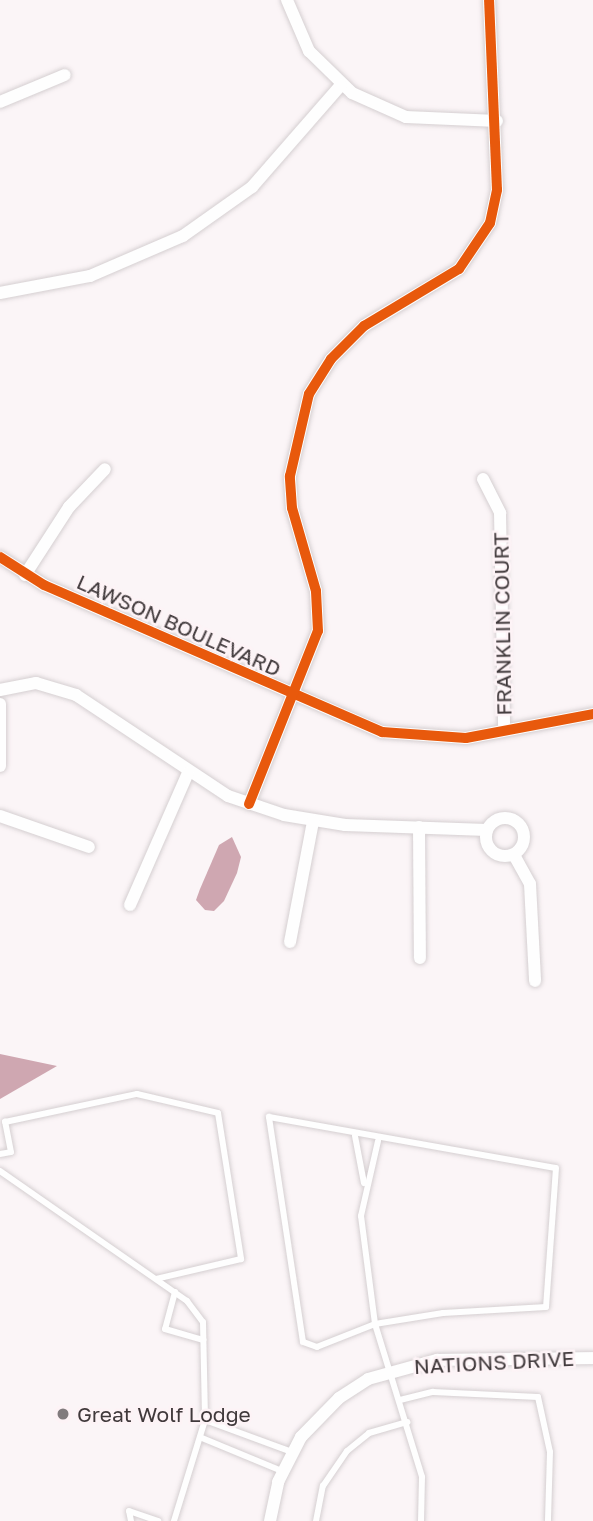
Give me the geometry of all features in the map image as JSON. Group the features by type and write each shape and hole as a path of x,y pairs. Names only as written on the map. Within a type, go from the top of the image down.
{"street":[{"path":"287,0 309,51 341,85 406,117 497,121"},
{"path":"249,804 311,660 318,608 292,508 298,423 331,359 353,336 441,284 483,239 497,190 497,121 489,0"},
{"path":"0,102 65,75"},
{"path":"0,293 90,276 183,236 252,187 341,85"},
{"path":"25,575 55,525 105,469"},
{"name":"FRANKLIN COURT","path":"483,479 500,513 504,730"},
{"name":"LAWSON BOULEVARD","path":"0,557 25,575 360,726 419,738 504,730 593,714"},
{"path":"0,690 36,683 76,695 188,773 249,804 313,821 419,827 486,830 502,818 517,822 524,835 514,855"},
{"path":"0,704 0,766"},
{"path":"130,905 188,773"},
{"path":"0,816 89,847"},
{"path":"289,942 313,821"},
{"path":"419,827 420,958"},
{"path":"486,830 491,849 514,855 530,884 535,981"},
{"name":"NATIONS DRIVE","path":"270,1521 282,1471 292,1452 339,1398 389,1370 437,1360 593,1358"}],"lane":[{"path":"0,1154 11,1152 5,1122 137,1094 218,1113 241,1259 156,1279"},
{"path":"268,1117 355,1136 378,1141 393,1135 556,1168 552,1270 546,1307 375,1324 317,1347 303,1342 268,1117"},
{"path":"355,1136 365,1185"},
{"path":"378,1141 365,1185 361,1216 375,1324 422,1477 421,1521"},
{"path":"0,1171 175,1292 203,1322 205,1420 202,1438 174,1521"},
{"path":"175,1292 165,1329 204,1340"},
{"path":"400,1400 433,1392 538,1397 550,1452 548,1521"},
{"path":"205,1420 292,1452"},
{"path":"316,1521 323,1486 347,1451 369,1433 407,1422"},
{"path":"202,1438 282,1471"},
{"path":"131,1521 129,1511 158,1521"}],"shaded area":[{"path":"232,837 241,857 237,873 224,901 214,911 205,910 196,900 200,889 219,845"},
{"path":"0,1054 57,1066 0,1099"}],"cycle path":[{"path":"249,804 318,631 316,591 292,508 290,476 309,394 331,359 364,326 459,269 490,223 497,190 489,0"},
{"path":"0,557 44,585 382,732 466,738 593,714"}],"place":[{"name":"Great Wolf Lodge","path":"63,1414"}]}
